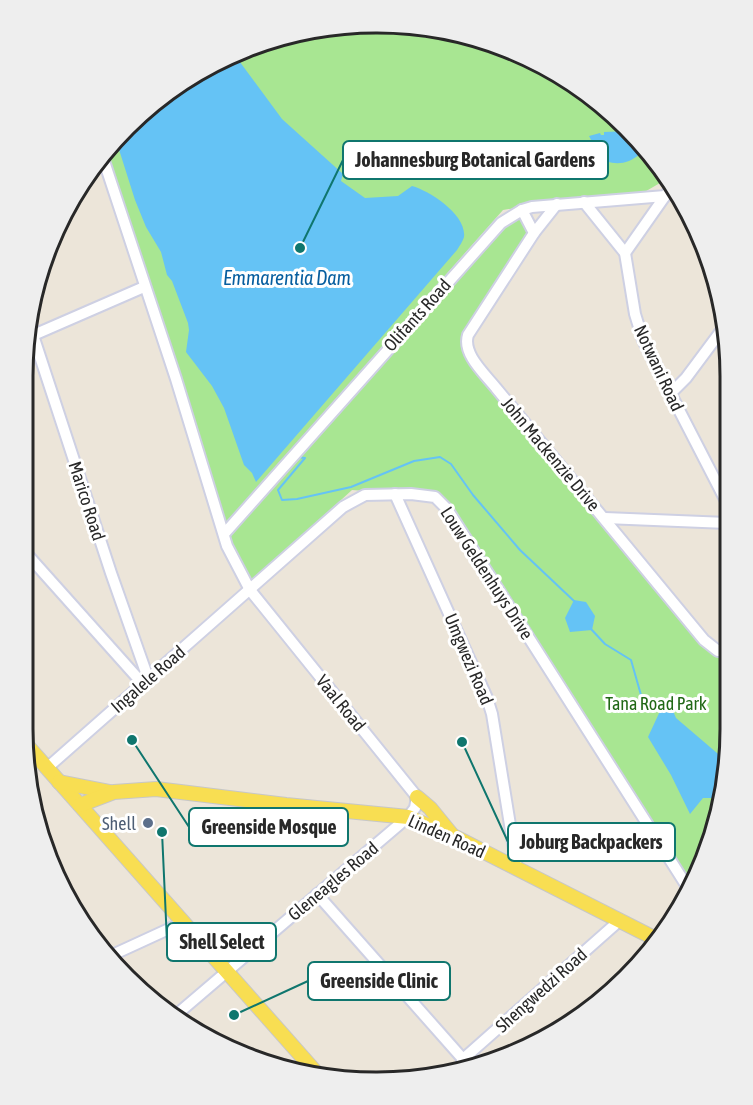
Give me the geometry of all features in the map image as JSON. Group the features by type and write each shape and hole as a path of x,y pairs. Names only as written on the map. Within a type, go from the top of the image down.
{"main road":[{"path":"34,754 227,971 299,1063"},
{"path":"59,782 114,792"},
{"name":"Linden Road","path":"81,805 114,792 156,789 408,817 453,836 650,936"},
{"path":"417,797 430,808 453,836"}],"street":[{"path":"105,165 234,564 250,590"},
{"name":"Olifants Road","path":"224,534 493,230 510,216 522,210 557,204 666,192"},
{"name":"Olifants Road","path":"625,253 667,194"},
{"name":"Notwani Road","path":"584,202 625,253 638,327 658,372 720,490"},
{"name":"John Mackenzie Drive","path":"557,204 534,233 468,335 467,346 483,372 704,640 720,651"},
{"path":"522,210 534,233"},
{"path":"36,329 144,287"},
{"path":"670,394 686,378 717,336"},
{"name":"Marico Road","path":"35,346 146,681"},
{"name":"Louw Geldenhuys Drive","path":"250,590 343,507 356,499 373,494 430,495 444,505 684,882"},
{"name":"Umgwezi Road","path":"395,494 487,698 492,714 517,868"},
{"path":"218,512 241,513"},
{"path":"605,518 720,523"},
{"path":"33,561 146,681"},
{"name":"Ingalele Road","path":"47,768 250,590"},
{"name":"Vaal Road","path":"250,590 417,797"},
{"path":"408,817 415,808 417,797"},
{"name":"Gleneagles Road","path":"181,1011 408,817"},
{"path":"317,894 463,1060"},
{"name":"Shengwedzi Road","path":"472,1058 619,921"},
{"path":"116,953 184,922"}],"green space":[{"path":"399,34 465,45 487,51 528,68 586,104 635,150 660,183 641,194 581,197 503,210 224,526 104,166 150,118 205,79 266,51 332,36"},
{"name":"Tana Road Park","path":"520,215 530,236 463,336 468,361 702,645 720,648 720,728 717,773 702,839 683,883 432,490 393,493 352,490 248,585 227,534 499,228"}],"water":[{"name":"Emmarentia Dam","path":"240,61 282,119 343,174 341,181 365,198 398,196 412,186 420,189 446,205 454,213 460,220 464,237 457,250 256,482 252,473 244,465 224,408 212,386 186,352 188,323 172,281 167,275 161,252 146,227 119,149 167,104 205,79"},
{"path":"604,132 617,132 639,155 624,163 607,162 596,156 598,153 589,136 600,133 604,135"},
{"path":"574,600 586,602 595,616 592,630 570,632 565,618"},
{"path":"668,699 676,718 719,754 713,798 703,798 690,814 671,775 648,737"}],"waterway":[{"path":"296,457 305,458 278,490 282,500 351,487 414,461 440,457 451,464 473,495 520,550 574,601"},
{"path":"591,629 605,644 631,660 643,702 654,699 662,710"}],"place":[{"name":"Johannesburg Botanical Gardens","path":"300,248"},
{"name":"Greenside Mosque","path":"132,740"},
{"name":"Joburg Backpackers","path":"462,742"},
{"name":"Shell","path":"148,823"},
{"name":"Shell Select","path":"162,832"},
{"name":"Greenside Clinic","path":"234,1015"}]}
